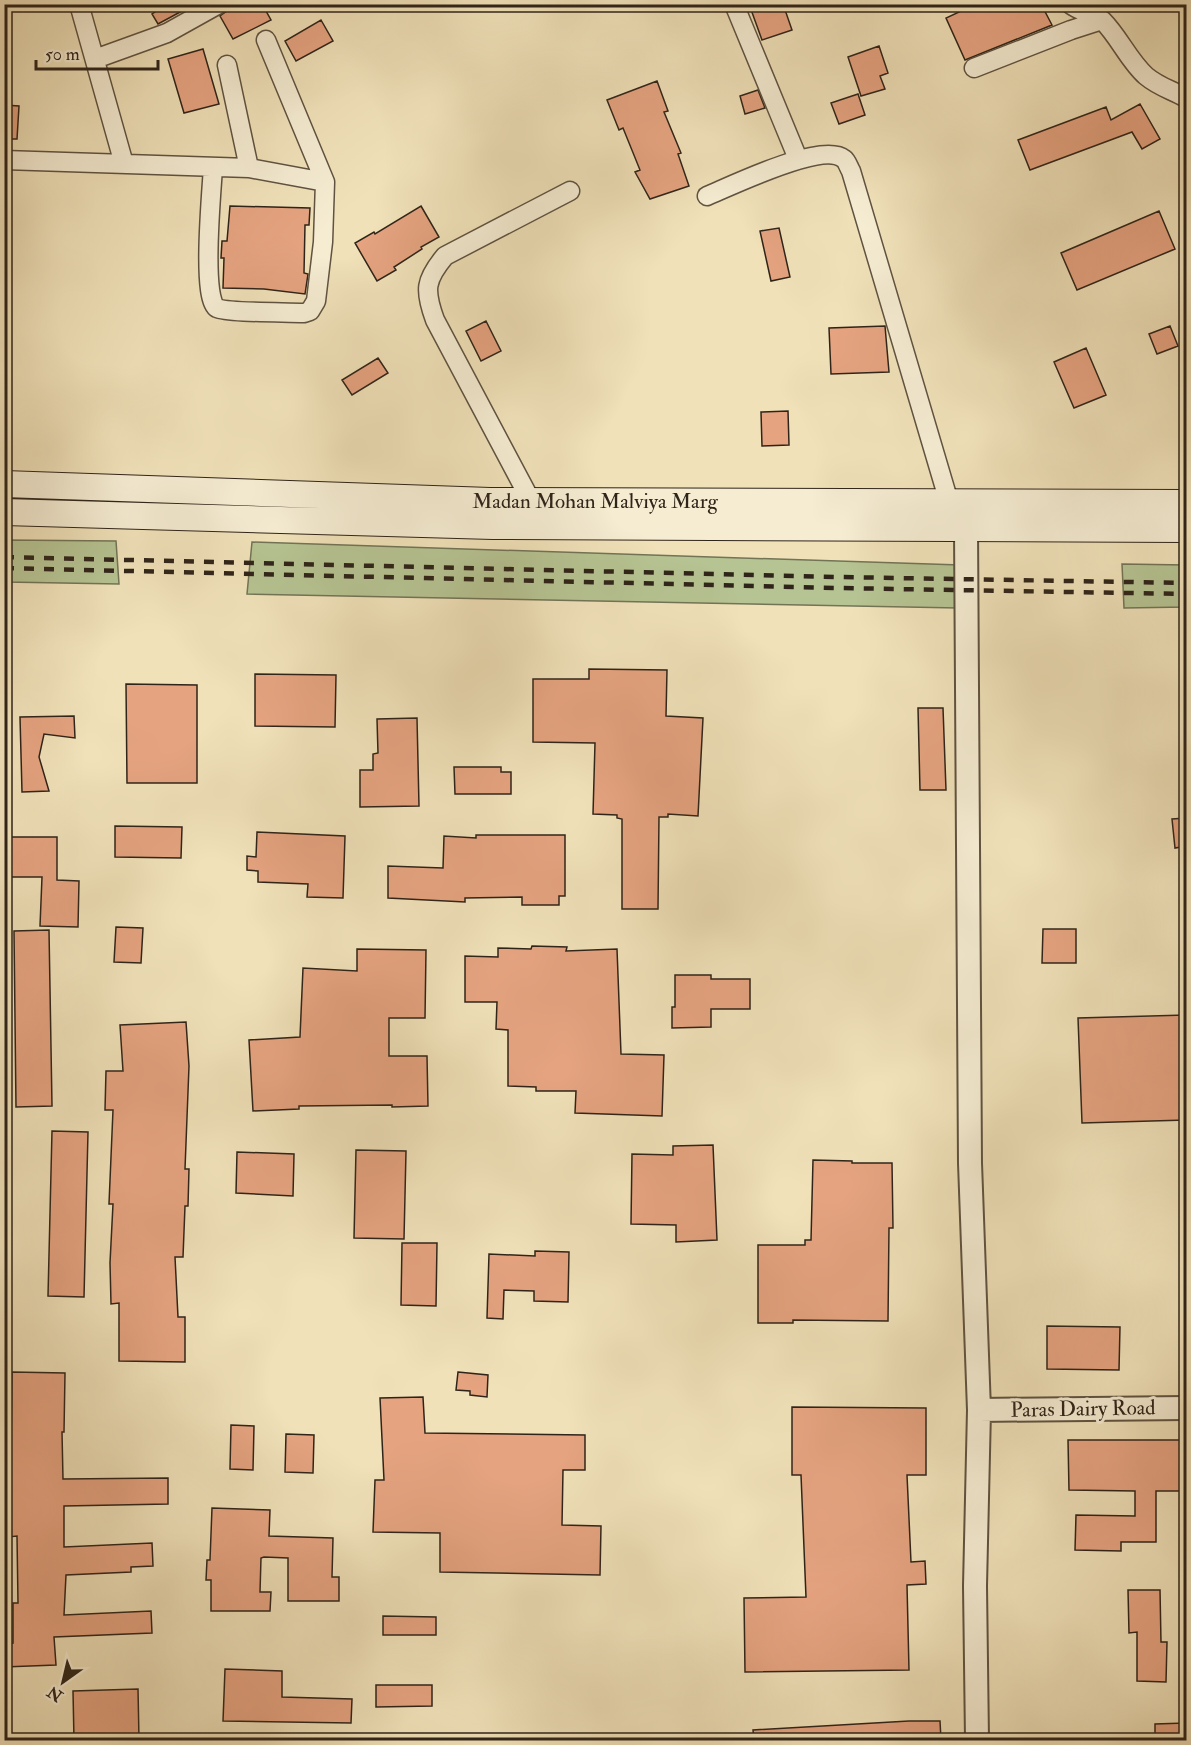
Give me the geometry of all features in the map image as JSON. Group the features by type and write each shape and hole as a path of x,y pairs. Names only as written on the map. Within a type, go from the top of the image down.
{"main road":[{"name":"Madan Mohan Malviya Marg","path":"4,484 531,501 1186,503"},
{"name":"Madan Mohan Malviya Marg","path":"4,512 493,526 1186,529"}],"street":[{"path":"80,4 124,164"},
{"path":"95,59 167,33 219,4"},
{"path":"734,4 798,159"},
{"path":"1070,4 1079,11 1102,20 1144,74 1160,87 1186,98"},
{"path":"974,68 1102,20"},
{"path":"213,167 207,276 213,303 217,308 244,311 304,312 313,309 323,242 325,182 266,40"},
{"path":"227,65 249,168"},
{"path":"707,196 798,159 833,155 844,159 851,171 949,502"},
{"path":"4,160 249,168 325,182"},
{"path":"531,501 435,320 427,300 427,283 445,256 570,191"},
{"path":"966,528 969,1154 979,1410 975,1586 977,1740"},
{"name":"Paras Dairy Road","path":"979,1410 1186,1408"}],"green space":[{"path":"5,540 116,541 119,584 5,582"},
{"path":"252,542 960,565 958,608 247,594"},
{"path":"1122,564 1186,565 1186,607 1124,608"}],"building":[{"path":"167,4 195,4 158,24 152,14"},
{"path":"230,4 262,4 271,20 233,39 220,16 228,10"},
{"path":"749,4 783,4 792,30 762,40"},
{"path":"976,4 1041,4 1052,25 965,60 946,18"},
{"path":"321,20 333,41 296,61 285,41"},
{"path":"879,46 888,73 880,76 885,89 861,96 848,57"},
{"path":"203,49 219,104 184,113 168,59"},
{"path":"657,81 668,111 664,112 681,153 678,154 689,186 650,199 635,172 640,170 623,128 619,130 607,100"},
{"path":"758,90 765,108 745,114 740,96"},
{"path":"858,94 865,115 839,124 831,103"},
{"path":"1140,104 1160,139 1142,149 1132,132 1030,170 1018,140 1106,107 1111,120"},
{"path":"4,105 19,106 17,139 4,139"},
{"path":"230,206 310,208 309,225 305,225 304,273 308,274 305,294 264,289 223,288 222,241 227,241"},
{"path":"421,206 439,237 421,247 422,249 394,267 396,270 377,281 355,243 374,232 375,234"},
{"path":"1159,211 1175,249 1077,290 1061,253"},
{"path":"779,228 790,277 771,281 760,231"},
{"path":"486,321 501,351 481,361 466,331"},
{"path":"885,326 889,372 831,374 829,328"},
{"path":"1170,326 1178,346 1157,354 1149,334"},
{"path":"1086,348 1106,395 1074,408 1054,362"},
{"path":"378,358 388,373 352,395 342,380"},
{"path":"788,411 789,445 762,446 761,412"},
{"path":"589,669 667,670 666,716 703,718 698,816 668,814 668,817 659,817 658,909 622,909 622,819 617,818 617,815 593,814 595,743 533,742 533,679 589,679"},
{"path":"255,674 336,675 335,727 255,726"},
{"path":"126,684 197,685 197,783 127,783"},
{"path":"918,708 943,708 946,790 920,790"},
{"path":"74,716 75,738 44,734 39,757 49,791 22,792 20,717"},
{"path":"417,718 419,806 360,807 360,770 373,770 373,754 378,753 377,719"},
{"path":"454,767 501,767 501,772 511,772 511,794 455,794"},
{"path":"1186,818 1186,846 1175,848 1172,819"},
{"path":"115,826 182,827 181,858 115,857"},
{"path":"257,832 345,836 343,898 307,897 308,884 258,882 258,871 247,870 247,856 256,857"},
{"path":"476,835 565,835 565,896 559,896 559,905 522,905 522,897 465,898 465,902 388,898 388,866 443,868 444,836 476,838"},
{"path":"4,837 57,837 57,880 79,881 78,927 40,926 42,877 4,877"},
{"path":"116,927 143,928 141,963 114,962"},
{"path":"1043,929 1076,929 1076,963 1042,963"},
{"path":"49,930 52,1106 16,1107 14,931"},
{"path":"532,946 567,947 566,951 617,949 621,1054 664,1055 662,1116 575,1113 576,1091 536,1091 536,1087 508,1086 508,1030 496,1029 497,1002 465,1002 465,956 498,957 498,948 531,949"},
{"path":"357,949 426,950 425,1018 389,1018 389,1056 427,1056 428,1106 299,1106 299,1109 253,1111 249,1040 300,1037 303,968 357,971"},
{"path":"675,975 711,975 711,979 750,979 750,1009 711,1009 711,1027 672,1028 672,1007 675,1007"},
{"path":"1186,1015 1186,1120 1082,1123 1078,1018"},
{"path":"186,1022 189,1066 185,1169 189,1169 188,1206 185,1206 183,1257 175,1257 178,1317 185,1317 185,1362 119,1361 119,1303 111,1304 110,1263 113,1204 109,1204 113,1110 105,1110 106,1071 123,1071 120,1025"},
{"path":"52,1131 88,1132 84,1297 48,1296"},
{"path":"713,1145 717,1240 676,1242 676,1225 631,1224 632,1154 673,1155 673,1146"},
{"path":"356,1150 406,1151 404,1239 354,1238"},
{"path":"237,1152 294,1154 293,1196 236,1193"},
{"path":"813,1160 892,1163 893,1228 889,1228 888,1321 793,1320 793,1323 758,1323 758,1245 805,1245 805,1240 811,1240"},
{"path":"402,1243 437,1243 436,1306 401,1305"},
{"path":"535,1251 569,1252 568,1302 534,1301 534,1291 504,1290 503,1319 487,1318 489,1254 535,1256"},
{"path":"1047,1326 1120,1327 1119,1370 1047,1369"},
{"path":"12,1372 65,1373 64,1432 62,1432 63,1479 168,1478 168,1504 64,1506 64,1547 152,1543 153,1566 131,1567 131,1572 66,1575 64,1615 151,1611 152,1633 54,1637 56,1665 4,1667 4,1644 13,1643 13,1603 18,1603 17,1536 8,1537 7,1495 10,1495 8,1444 11,1444"},
{"path":"458,1372 488,1375 487,1397 470,1395 470,1391 456,1390"},
{"path":"423,1397 425,1433 585,1435 585,1470 563,1470 562,1525 601,1526 600,1575 440,1572 440,1533 373,1532 375,1480 384,1480 380,1398"},
{"path":"792,1407 926,1408 926,1475 907,1475 911,1562 925,1561 926,1584 907,1585 909,1670 745,1672 744,1598 806,1597 801,1475 792,1475"},
{"path":"231,1425 254,1426 253,1470 230,1469"},
{"path":"286,1434 314,1435 313,1473 285,1472"},
{"path":"1068,1440 1186,1440 1186,1491 1156,1491 1156,1542 1121,1542 1121,1551 1075,1550 1076,1515 1135,1516 1135,1491 1069,1490"},
{"path":"212,1508 270,1510 269,1536 333,1538 332,1577 339,1577 339,1601 288,1601 288,1558 264,1557 261,1558 260,1592 271,1592 270,1611 211,1611 211,1580 206,1580 207,1560 210,1560"},
{"path":"1128,1590 1160,1590 1161,1642 1167,1642 1166,1682 1137,1681 1137,1632 1129,1633"},
{"path":"383,1616 436,1617 436,1635 383,1635"},
{"path":"225,1669 282,1671 282,1697 352,1699 351,1723 223,1721"},
{"path":"376,1685 432,1685 432,1706 376,1707"},
{"path":"138,1689 139,1740 74,1740 73,1691"},
{"path":"940,1721 941,1740 754,1740 753,1730"},
{"path":"1186,1723 1186,1740 1155,1740 1155,1724"}],"railway":[{"path":"4,557 1186,583"},
{"path":"4,568 1186,594"}]}
